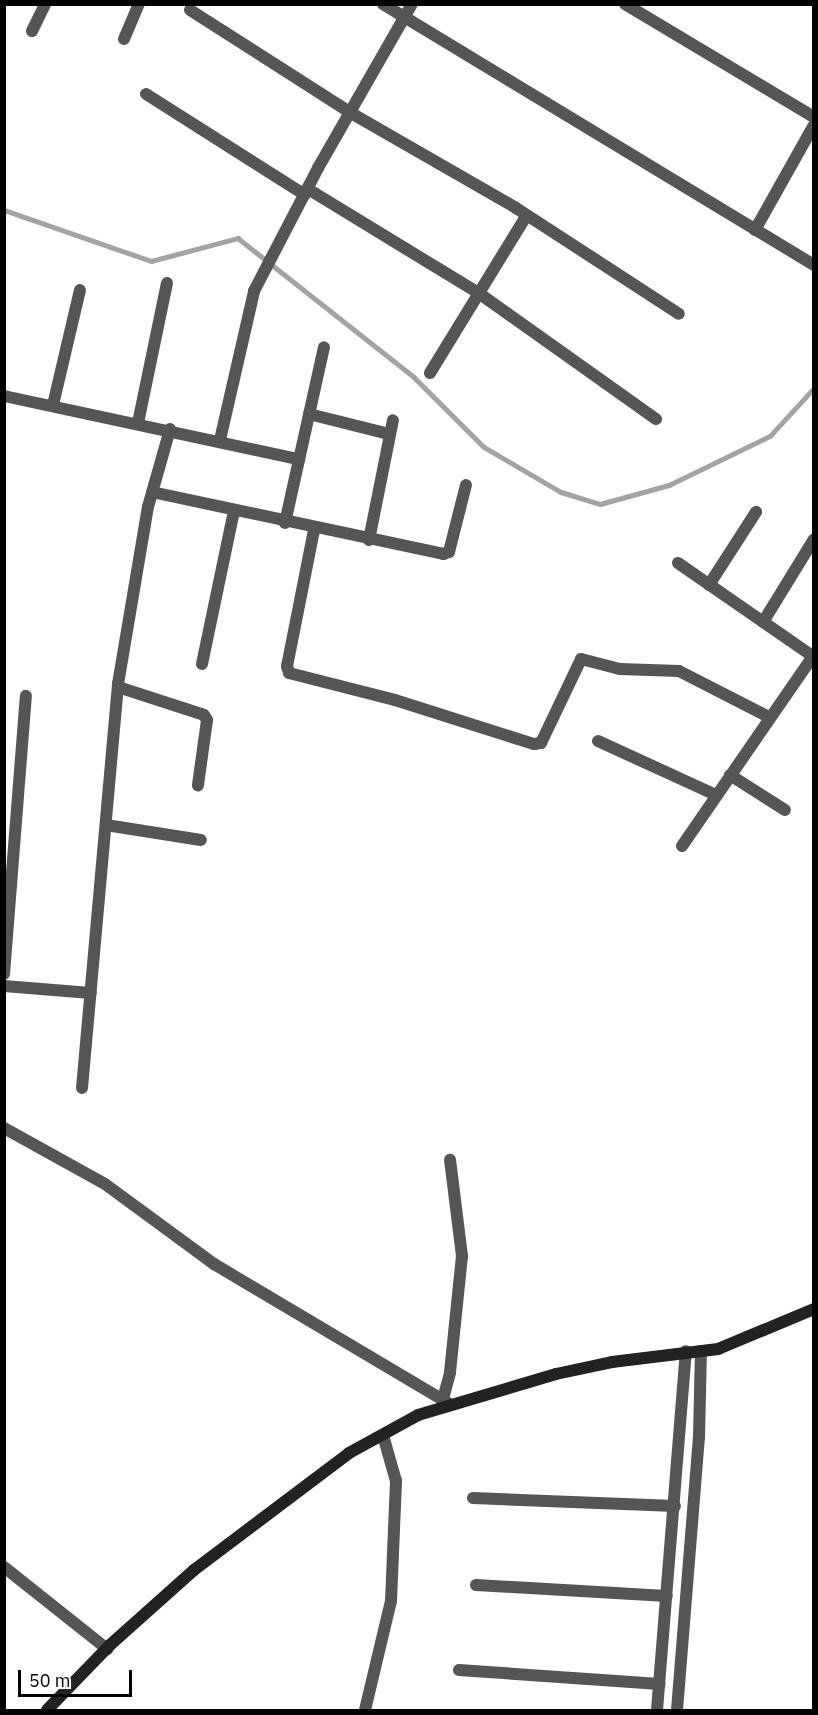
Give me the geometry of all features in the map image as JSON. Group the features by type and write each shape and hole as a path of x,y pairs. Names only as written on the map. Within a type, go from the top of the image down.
{"main road":[{"path":"47,1710 106,1649 194,1570 349,1453 446,1402 556,1374 686,1351 718,1349 813,1309"}],"street":[{"path":"32,31 45,4"},
{"path":"124,39 140,4"},
{"path":"383,4 813,265"},
{"path":"219,440 254,291 283,240 306,192 412,4"},
{"path":"625,4 813,117"},
{"path":"190,10 351,113 526,215 679,314"},
{"path":"146,94 306,192 480,294 656,419"},
{"path":"755,230 813,125"},
{"path":"430,373 526,215"},
{"path":"138,423 167,284"},
{"path":"53,405 80,290"},
{"path":"285,523 324,347"},
{"path":"4,396 170,429 299,459"},
{"path":"309,414 389,434"},
{"path":"369,540 393,420"},
{"path":"82,1088 117,687 152,492 170,429"},
{"path":"152,492 314,530 449,552 466,485"},
{"path":"202,664 234,511"},
{"path":"709,585 756,512"},
{"path":"314,530 287,666 289,673 395,700 534,744 541,743 581,659 590,658 620,669 678,671 769,717"},
{"path":"763,622 813,539"},
{"path":"678,563 813,657 769,717 682,846"},
{"path":"117,687 204,715 207,720 198,785"},
{"path":"4,974 26,696"},
{"path":"598,741 716,795"},
{"path":"730,775 785,810"},
{"path":"106,825 201,840"},
{"path":"4,986 91,993"},
{"path":"4,1128 105,1184 214,1264 446,1402 462,1256 450,1160"},
{"path":"657,1710 686,1351"},
{"path":"677,1710 699,1437 701,1351"},
{"path":"364,1710 391,1601 396,1481 383,1435"},
{"path":"473,1498 675,1506"},
{"path":"4,1567 106,1649"},
{"path":"476,1585 667,1596"},
{"path":"459,1670 660,1684"}],"waterway":[{"path":"4,210 151,261 238,238 414,377 484,447 561,492 600,504 669,485 770,436 814,388"}]}
